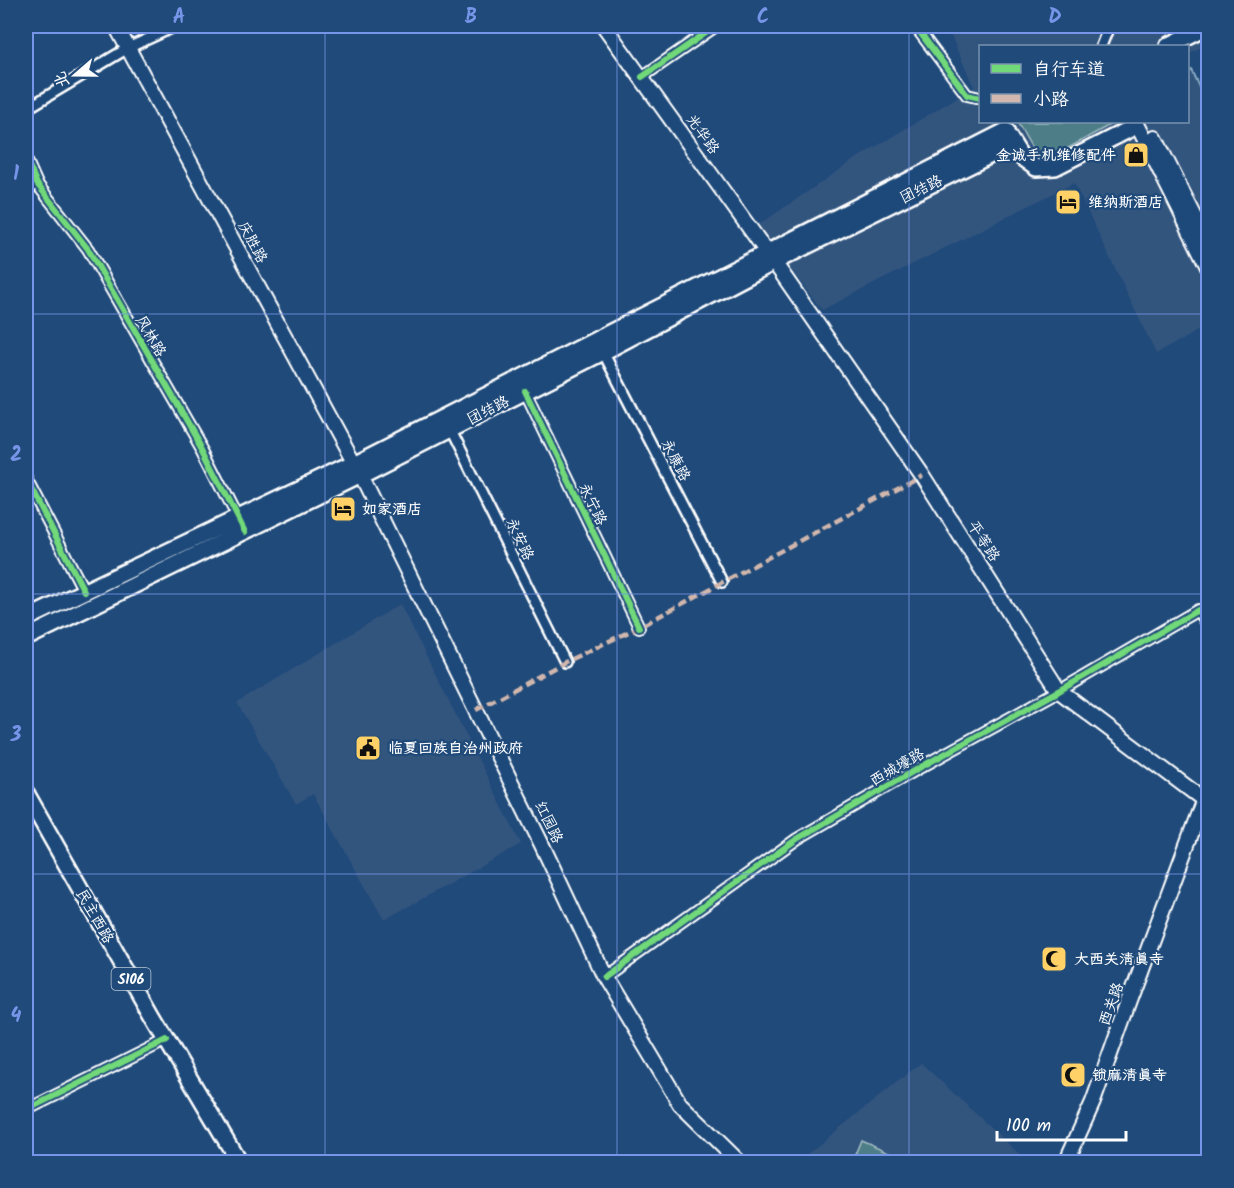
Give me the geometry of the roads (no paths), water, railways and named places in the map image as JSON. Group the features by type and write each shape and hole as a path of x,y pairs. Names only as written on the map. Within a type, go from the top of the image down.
{"main road":[{"name":"庆胜路","path":"116,26 357,469"},
{"name":"光华路","path":"604,26 771,257"},
{"path":"1170,45 1208,26"},
{"path":"1188,45 1209,34"},
{"path":"1007,132 1021,157 1036,168 1055,167 1132,128 1135,123"},
{"path":"1137,123 1209,267"},
{"path":"1147,123 1209,243"},
{"name":"团结路","path":"26,638 242,525 357,469 771,257 1007,132"},
{"name":"团结路","path":"357,469 449,429 603,352 771,257"},
{"name":"平等路","path":"771,257 922,475 1059,691 1207,797"},
{"name":"红园路","path":"357,469 537,834 604,977 680,1104 740,1162"},
{"name":"团结路","path":"26,619 84,591 242,525"},
{"name":"民主西路","path":"26,793 166,1040 239,1162"},
{"name":"西关路","path":"1066,1162 1093,1102 1207,797"}],"street":[{"path":"26,109 128,48 176,26"},
{"path":"642,78 716,26"},
{"path":"915,26 968,95 979,98"},
{"path":"1101,45 1109,26"},
{"name":"风林路","path":"26,159 38,184 88,249 203,449 242,525"},
{"path":"26,190 38,184"},
{"name":"永康路","path":"603,352 722,582"},
{"name":"永宁路","path":"525,391 639,627"},
{"name":"永安路","path":"449,429 565,662"},
{"path":"26,479 84,591"},
{"name":"西城壕路","path":"604,977 796,838 921,766 1059,691 1198,610 1209,627"},
{"path":"26,1110 166,1040"}],"waterway":[{"path":"1191,70 1208,106"}],"place":[{"name":"金诚手机维修配件","path":"1136,155"},
{"name":"维纳斯酒店","path":"1068,202"},
{"name":"如家酒店","path":"343,509"},
{"name":"临夏回族自治州政府","path":"368,748"},
{"name":"大西关清真寺","path":"1054,959"},
{"name":"锁麻清真寺","path":"1073,1075"}]}
